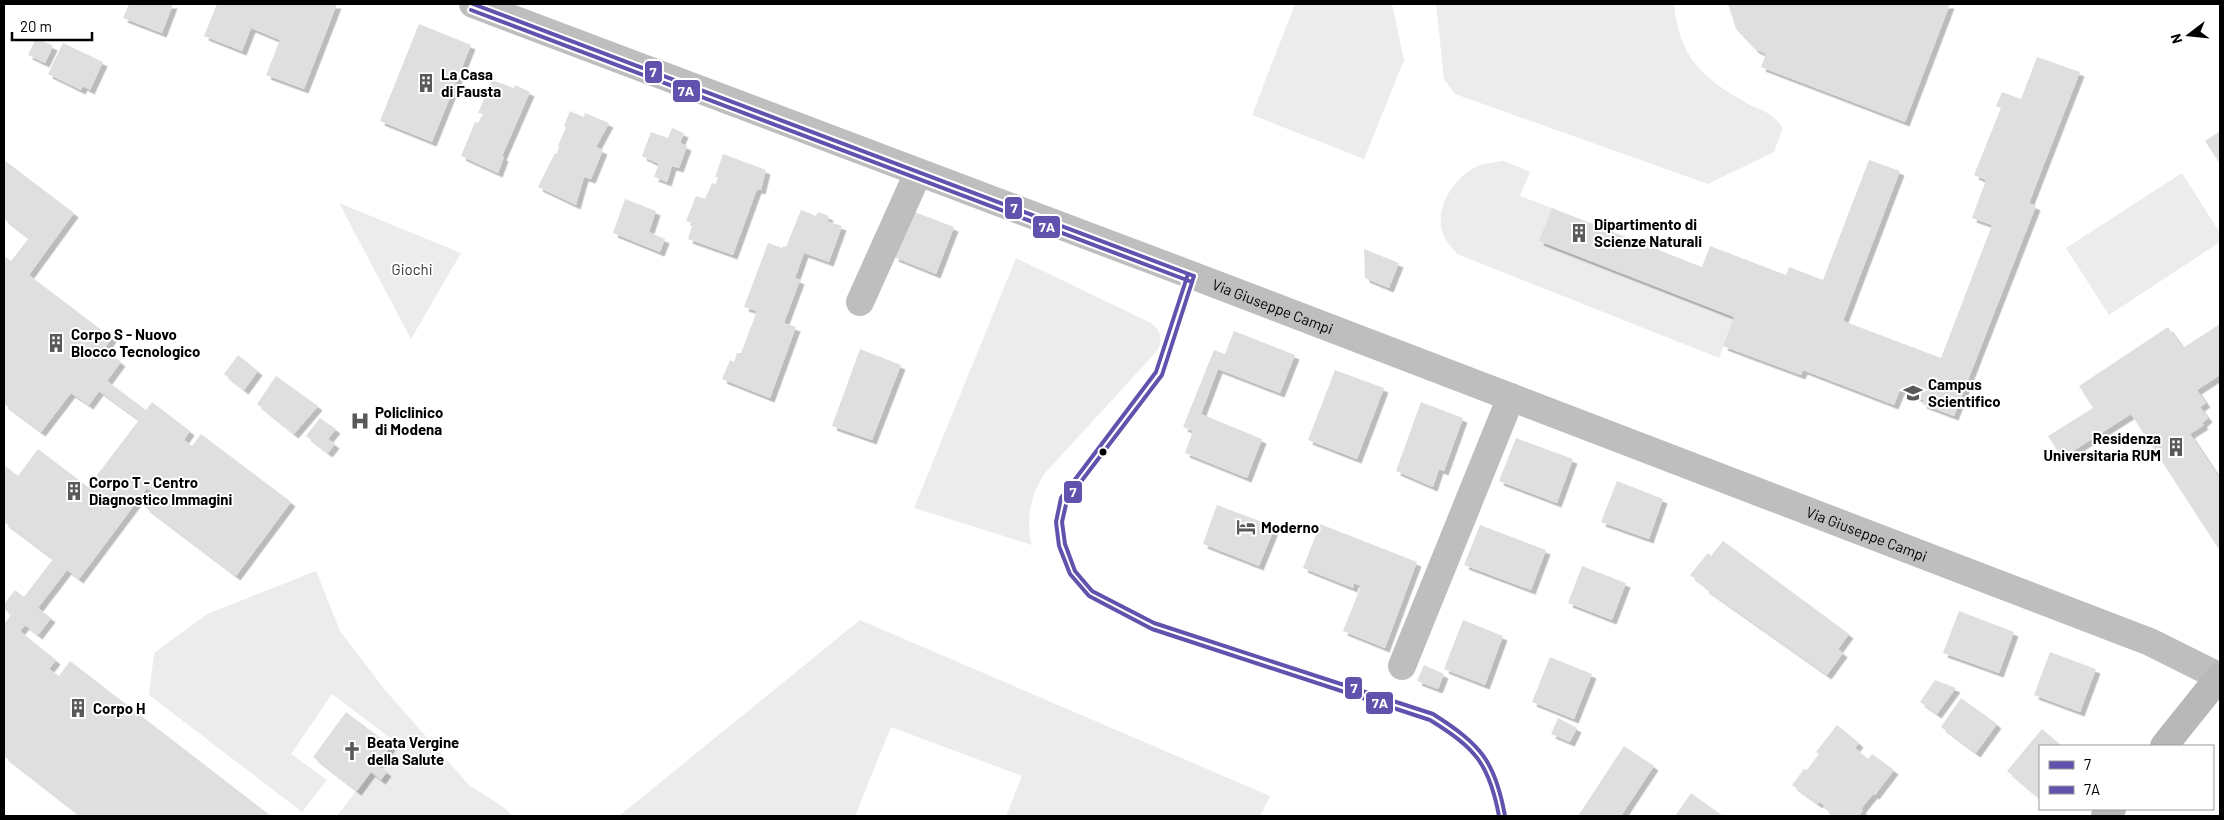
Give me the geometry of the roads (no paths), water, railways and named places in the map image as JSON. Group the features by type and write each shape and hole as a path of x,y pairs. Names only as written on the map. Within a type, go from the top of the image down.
{"main road":[{"path":"2165,745 2220,677"}],"street":[{"name":"Via Giuseppe Campi","path":"473,4 1511,397 2150,642 2220,677"},
{"path":"860,302 918,173"},
{"path":"1402,666 1511,397"}],"place":[{"name":"La Casa di Fausta","path":"426,83"},
{"name":"Dipartimento di Scienze Naturali","path":"1579,233"},
{"name":"Corpo S - Nuovo Blocco Tecnologico","path":"56,343"},
{"name":"Campus Scientifico","path":"1913,393"},
{"name":"Policlinico di Modena","path":"360,421"},
{"name":"Residenza Universitaria RUM","path":"2176,447"},
{"name":"Corpo T - Centro Diagnostico Immagini","path":"74,491"},
{"name":"Moderno","path":"1246,527"},
{"name":"Corpo H","path":"78,708"},
{"name":"Beata Vergine della Salute","path":"352,751"}],"park label":[{"name":"Giochi","path":"412,269"}]}
